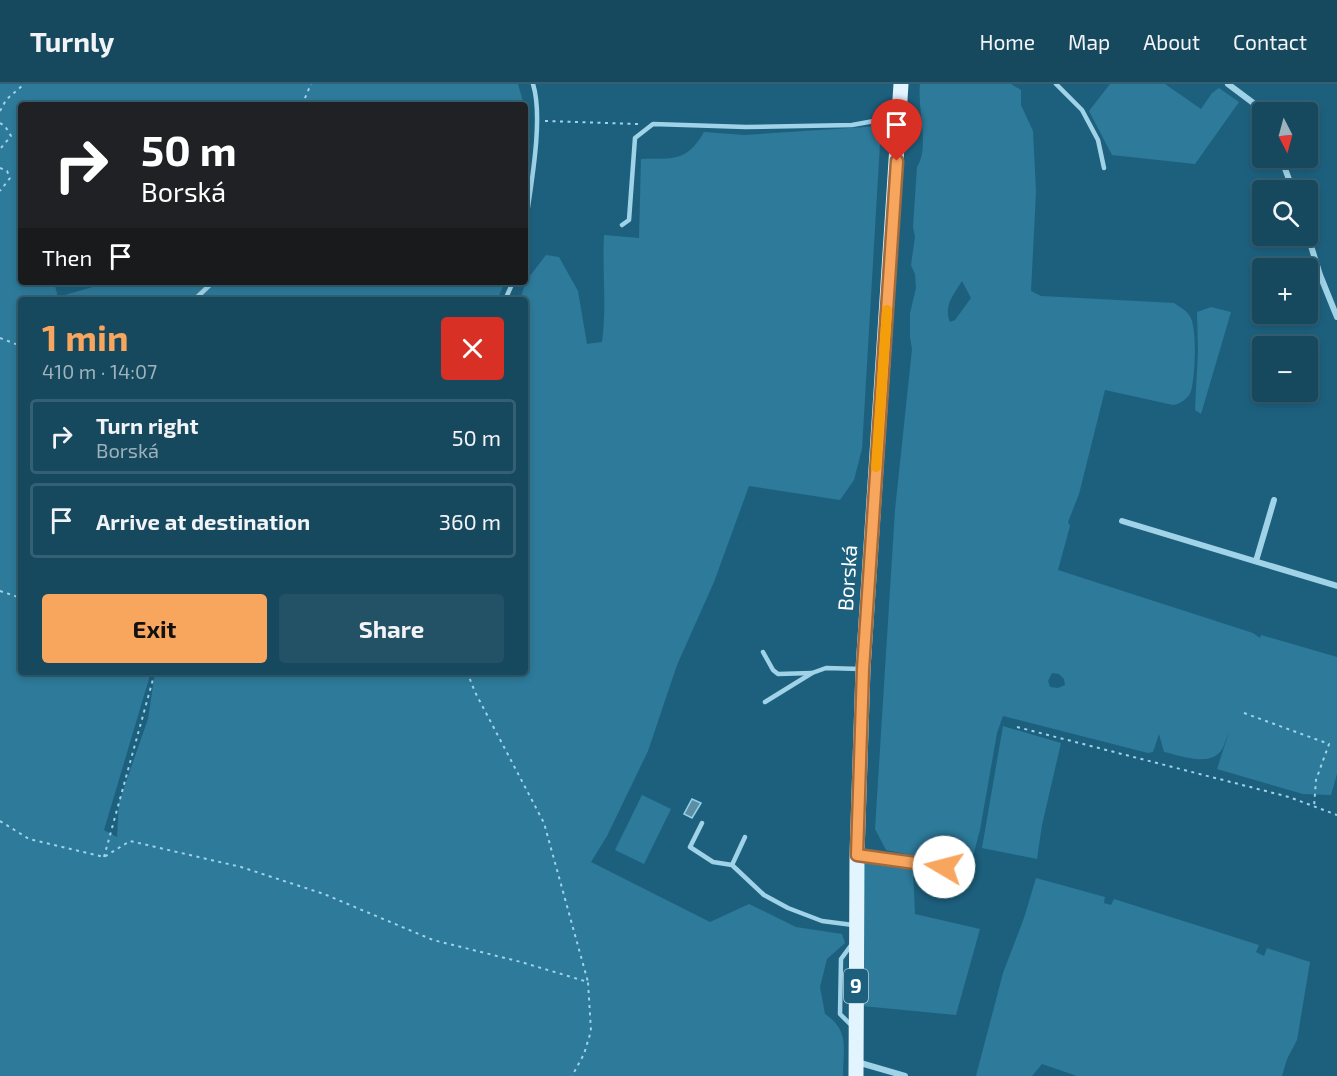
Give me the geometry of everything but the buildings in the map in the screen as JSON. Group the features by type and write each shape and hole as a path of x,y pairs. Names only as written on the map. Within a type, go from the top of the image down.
{"main road":[{"name":"Borská","path":"856,1069 857,855 863,669 901,84"}],"street":[{"path":"1228,84 1252,102"},
{"path":"1311,246 1337,317"},
{"path":"1256,561 1274,500"},
{"path":"1122,521 1337,586"},
{"path":"856,1069 905,1076"}],"lane":[{"path":"528,199 536,121 533,84"},
{"path":"1056,84 1082,110 1098,140 1104,168"},
{"path":"622,225 629,220 635,138 653,124 746,127 852,125 899,117"},
{"path":"197,297 210,285"},
{"path":"762,652 778,674 812,673"},
{"path":"765,702 812,673 826,668 863,669"},
{"path":"702,823 690,848 713,862 732,865 764,895 788,908 856,933"},
{"path":"732,865 745,837"},
{"path":"857,855 966,871"}],"path":[{"path":"0,111 6,100 24,84"},
{"path":"303,102 311,84"},
{"path":"536,121 653,124"},
{"path":"0,123 5,126 11,136 0,149"},
{"path":"0,168 7,171 10,178 0,191"},
{"path":"0,338 18,345"},
{"path":"0,591 18,597"},
{"path":"104,857 154,675"},
{"path":"468,675 544,823 588,982 591,1031 584,1054 573,1076"},
{"path":"1244,713 1329,744 1316,780 1314,807"},
{"path":"1017,727 1277,794 1337,815"},
{"path":"0,822 29,839 104,857 130,842 241,867 324,894 433,940 588,982"}],"shaded area":[{"path":"0,84 518,84 523,102 18,102 18,285 55,285 58,297 18,297 18,675 150,675 104,830 117,837 119,802 148,719 155,675 528,675 528,297 521,297 525,285 528,285 528,278 546,255 559,257 578,291 587,344 602,342 604,235 639,238 641,159 670,158 685,154 704,132 744,135 881,126 862,449 854,480 840,500 749,486 714,582 677,665 648,751 607,836 591,862 710,922 749,904 796,927 842,934 845,943 827,959 820,987 825,1014 833,1020 842,1034 843,1076 0,1076"},
{"path":"920,84 1011,84 1021,90 1021,105 1033,131 1036,192 1031,291 1041,296 1174,303 1186,311 1192,321 1195,340 1194,375 1191,391 1184,400 1173,405 1105,390 1079,494 1068,522 1070,526 1058,570 1253,633 1260,638 1261,635 1337,657 1337,774 1331,795 1303,794 1217,769 1229,732 1219,753 1214,757 1200,759 1164,752 1159,734 1153,752 1148,753 1003,716 997,733 980,830 970,867 886,850 875,829 895,510 912,349 910,313 916,288 915,274 911,265 915,237 913,227 917,167 923,149","holes":["962,281 971,298 955,320 950,322 949,305","1052,673 1059,674 1064,679 1065,685 1058,688 1050,687 1048,681"]},
{"path":"1110,84 1165,84 1201,109 1212,93 1219,88 1239,102 1195,164 1112,155 1089,111"},
{"path":"100,285 504,285 498,297 58,297"},
{"path":"1211,307 1231,312 1201,414 1195,410 1197,312"},
{"path":"1003,726 1061,743 1042,825 1037,859 982,848"},
{"path":"642,795 671,809 644,864 615,850"},
{"path":"692,799 701,803 692,818 684,814"},
{"path":"864,861 913,870 915,914 980,929 956,1015 862,1006"},
{"path":"1036,878 1105,897 1104,903 1111,905 1114,899 1259,945 1256,952 1264,956 1267,948 1310,962 1297,1040 1287,1059 1282,1076 1077,1076 1042,1064 1032,1076 976,1076 1003,973"}],"slow traffic":[{"path":"876,467 887,310"}],"route":[{"path":"897,161 863,669 857,855 944,867"}]}
